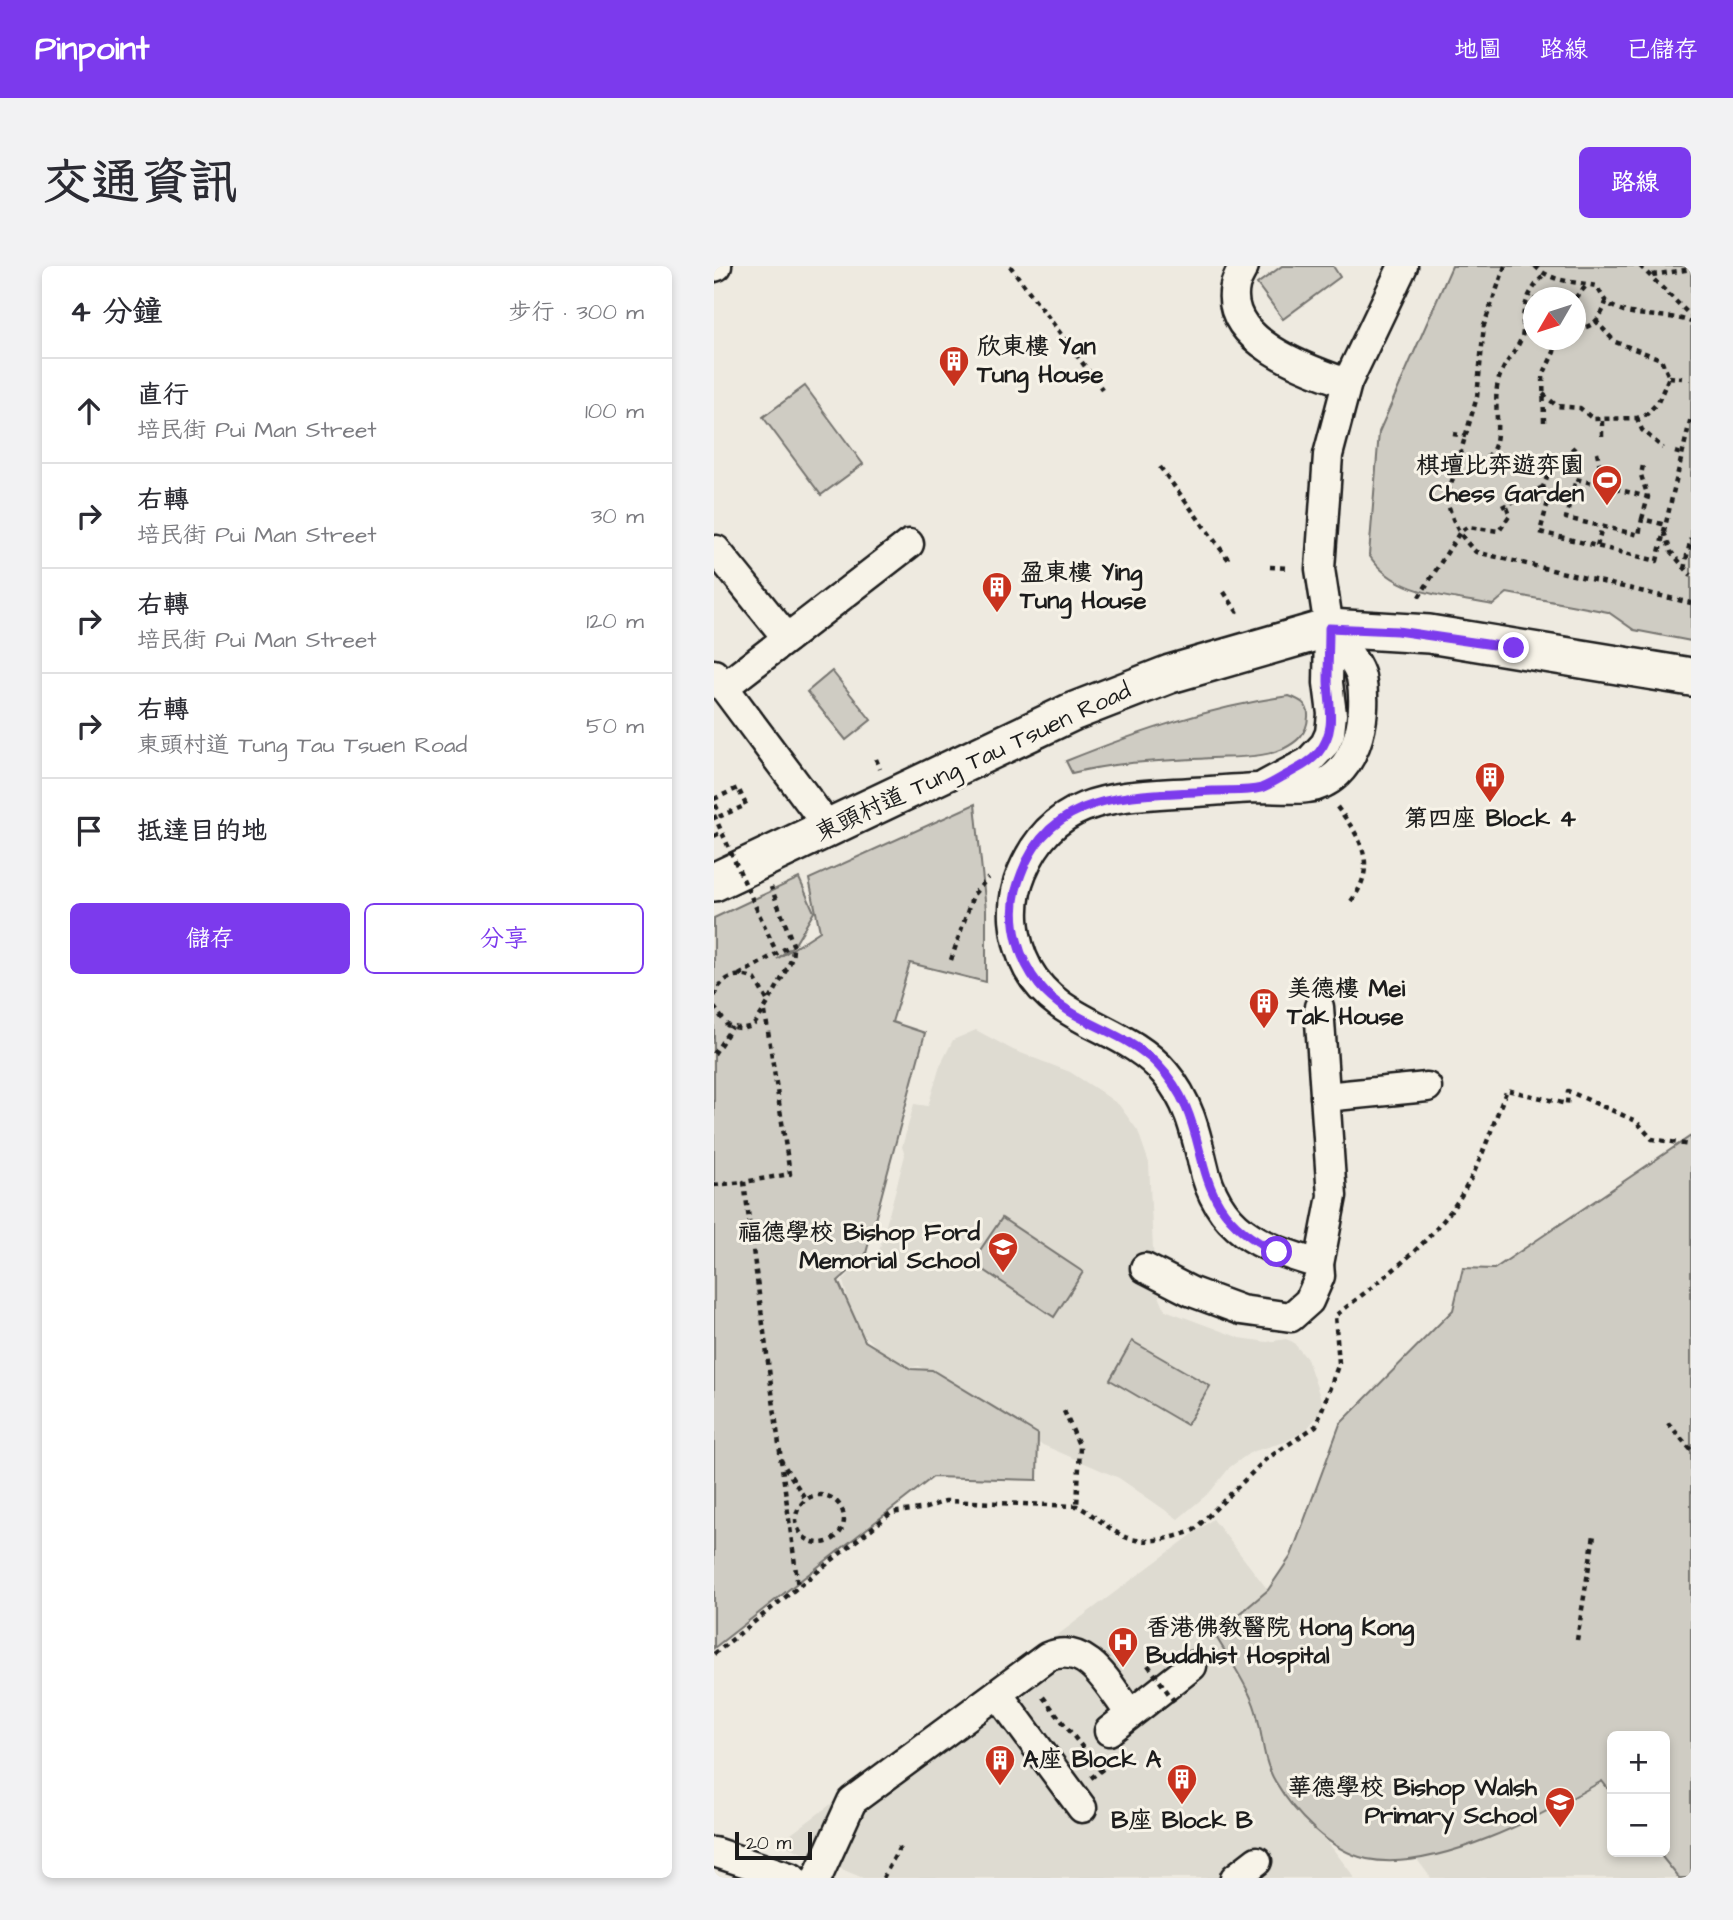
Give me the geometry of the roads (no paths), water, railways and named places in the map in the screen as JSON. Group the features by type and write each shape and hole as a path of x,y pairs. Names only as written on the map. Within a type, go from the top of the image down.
{"main road":[{"name":"東頭村道 Tung Tau Tsuen Road","path":"714,882 1072,712 1170,674 1329,628 1429,634 1691,677"}],"street":[{"path":"1244,266 1234,288 1237,312 1252,333 1282,358 1347,383"},
{"path":"1319,1264 1260,1244 1228,1220 1209,1187 1192,1120 1176,1087 1151,1058 1136,1047 1082,1019 1049,997 1028,968 1016,934 1015,897 1028,858 1039,841 1068,814 1085,805 1122,796 1259,788 1308,788 1324,784 1336,775 1356,747 1362,711 1360,674 1329,628 1320,569 1328,455 1347,383 1403,266"},
{"path":"829,828 719,680 787,638 909,544"},
{"path":"716,550 787,638"},
{"path":"1145,1268 1192,1292 1241,1310 1292,1317 1309,1301 1320,1276 1319,1264 1332,1196 1319,1007"},
{"path":"1325,1097 1427,1087"},
{"path":"817,1878 852,1801 1047,1657 1068,1652 1087,1658 1120,1723 1192,1666"},
{"path":"998,1694 1082,1808"},
{"path":"714,1852 792,1878"}],"place":[{"name":"欣東樓 Yan Tung House","path":"954,388"},
{"name":"棋壇比弈遊弈園 Chess Garden","path":"1607,507"},
{"name":"盈東樓 Ying Tung House","path":"997,614"},
{"name":"第四座 Block 4","path":"1490,804"},
{"name":"美德樓 Mei Tak House","path":"1264,1030"},
{"name":"福德學校 Bishop Ford Memorial School","path":"1003,1274"},
{"name":"香港佛教醫院 Hong Kong Buddhist Hospital","path":"1123,1669"},
{"name":"A座 Block A","path":"1000,1787"},
{"name":"B座 Block B","path":"1182,1806"},
{"name":"華德學校 Bishop Walsh Primary School","path":"1560,1829"}]}
